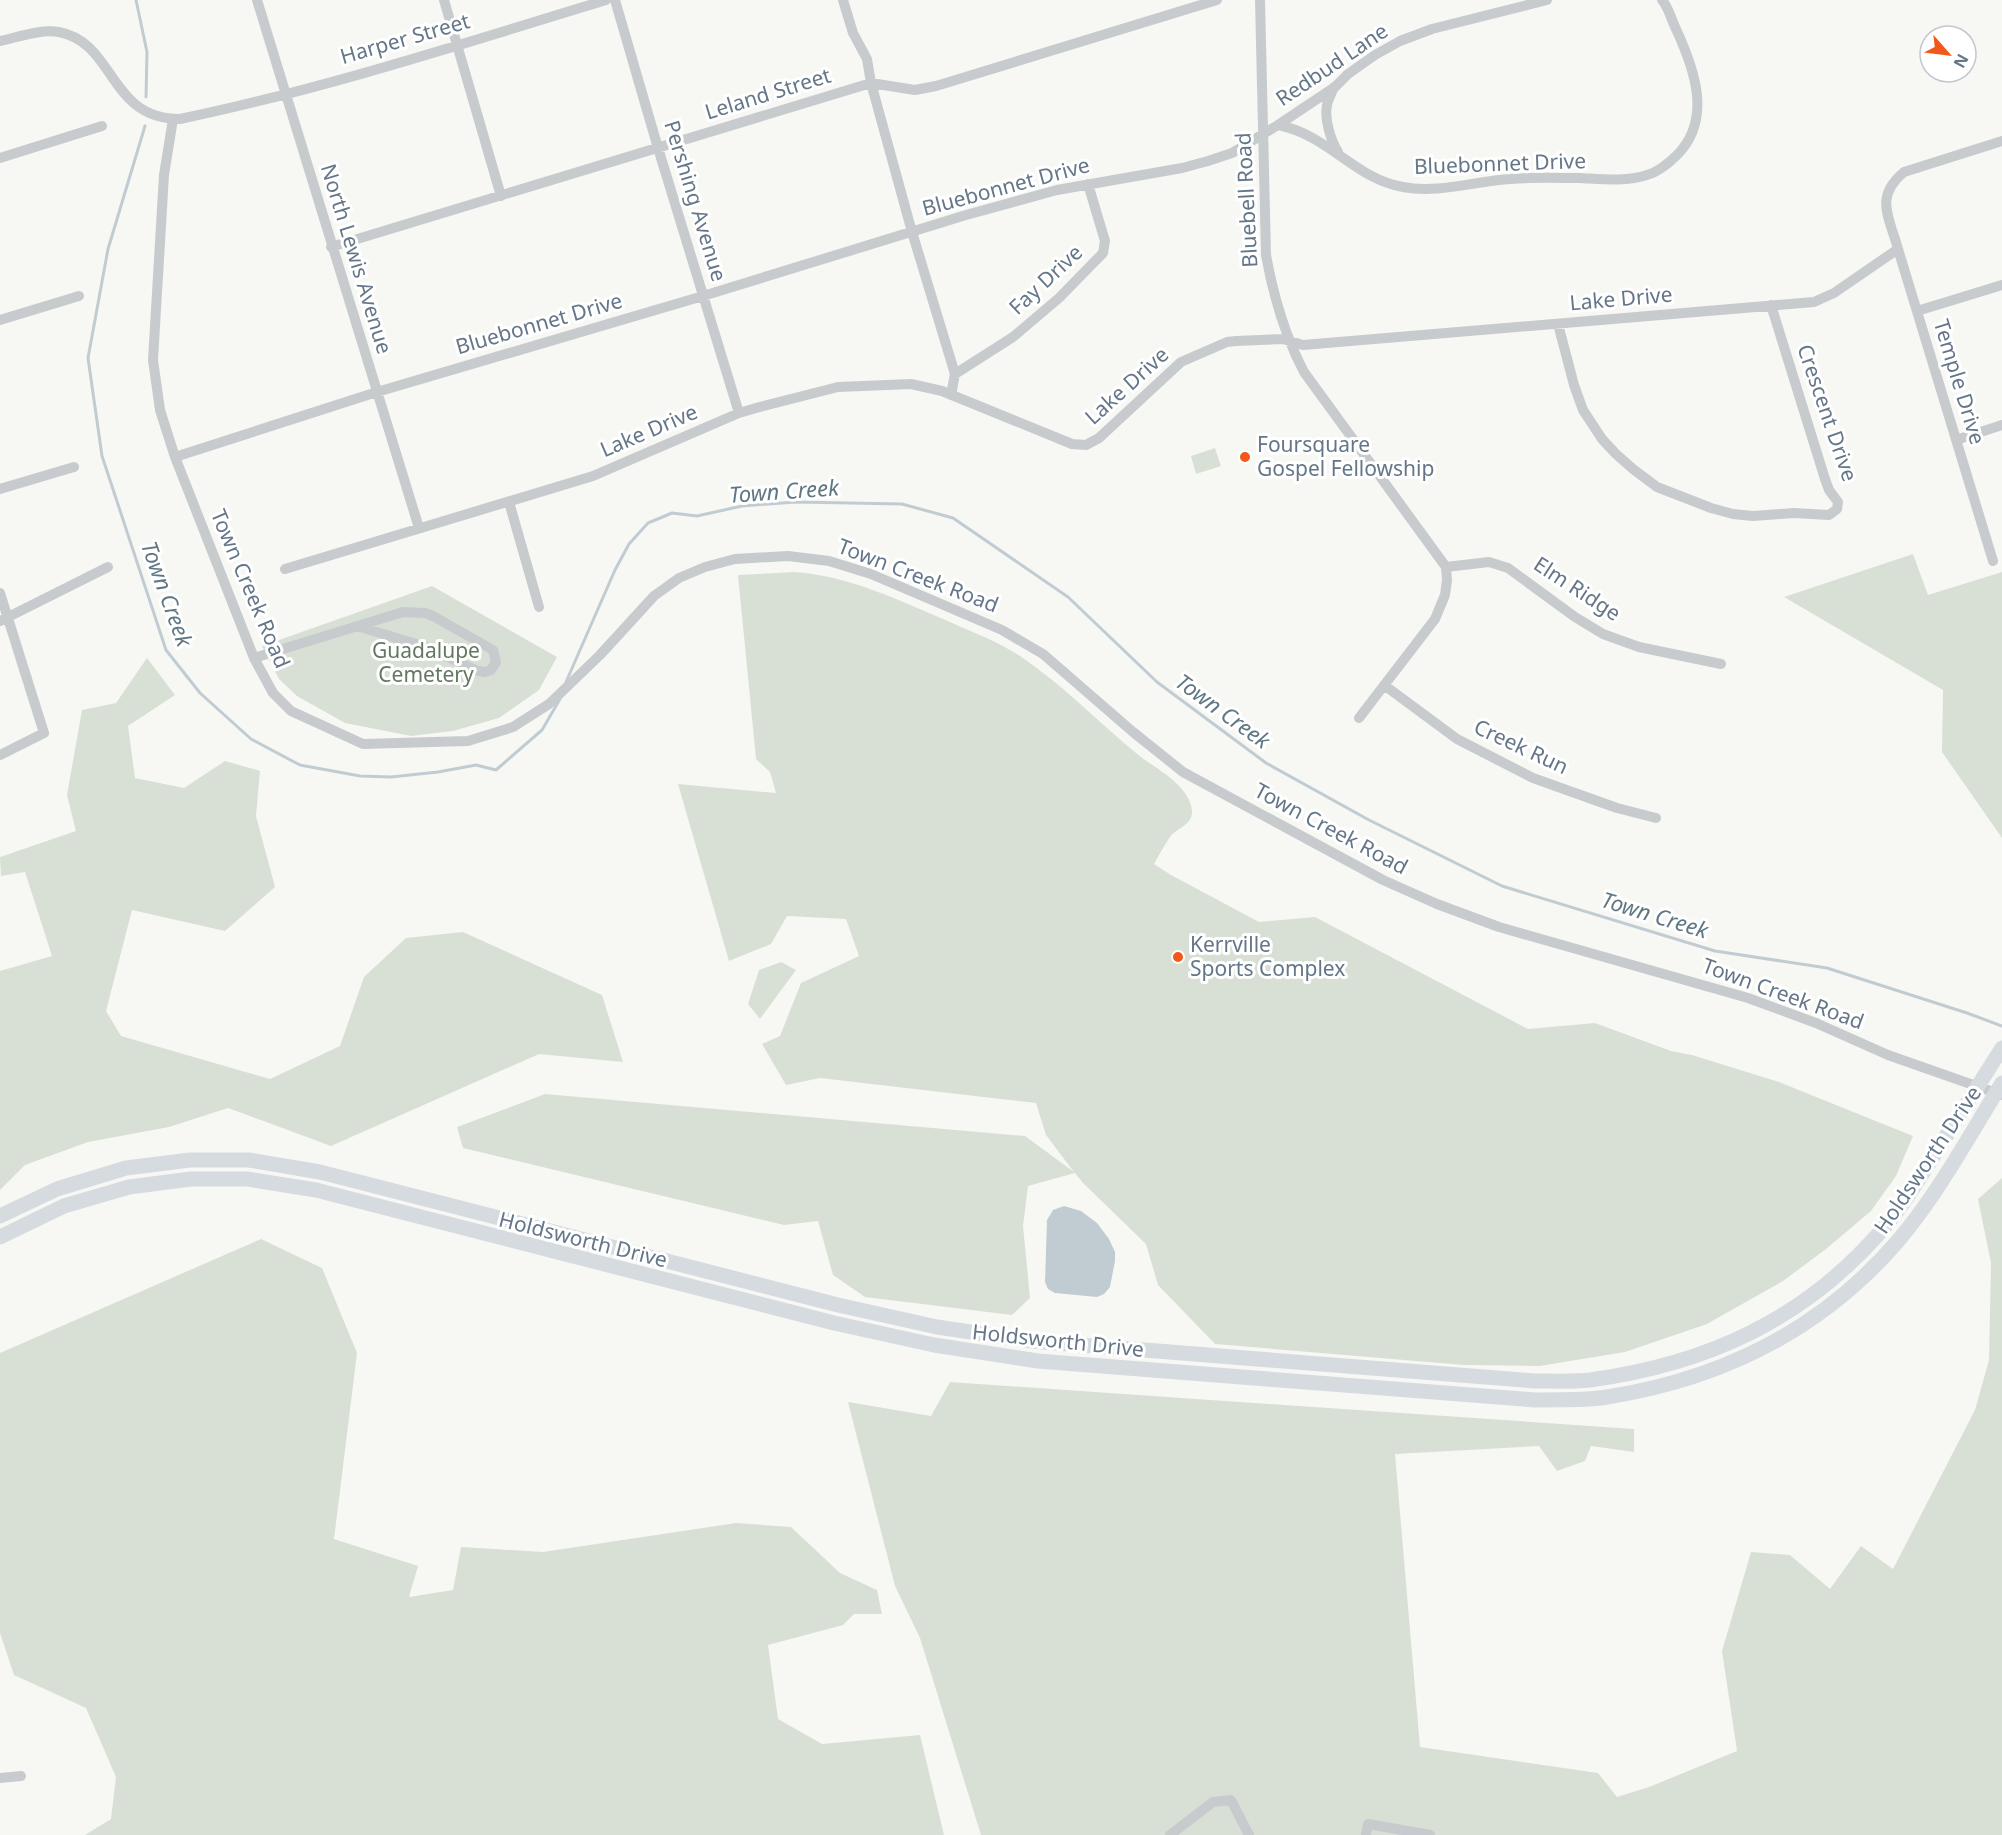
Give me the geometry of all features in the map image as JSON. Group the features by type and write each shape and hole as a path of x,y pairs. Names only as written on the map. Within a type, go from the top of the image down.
{"main road":[{"name":"Holdsworth Drive","path":"0,1216 57,1189 126,1168 190,1160 249,1160 320,1172 838,1305 937,1326 1031,1341 1535,1381 1588,1380 1643,1371 1694,1358 1746,1337 1787,1313 1824,1287 1883,1229 1907,1197 2002,1048"},
{"name":"Holdsworth Drive","path":"0,1237 64,1206 129,1187 191,1179 247,1179 316,1190 834,1323 933,1345 1038,1361 1535,1400 1605,1398 1700,1376 1754,1354 1836,1301 1869,1272 1923,1208 2002,1083"},
{"path":"528,1245 534,1227"},
{"path":"1137,1349 1137,1368"}],"street":[{"name":"North Lewis Avenue","path":"257,0 418,528"},
{"path":"444,0 501,196"},
{"name":"Harper Street","path":"173,119 199,115 284,94 606,0"},
{"name":"Pershing Avenue","path":"615,0 739,413"},
{"path":"843,0 853,33 867,59 871,83 912,232 955,374 951,395"},
{"name":"Leland Street","path":"331,247 871,83 915,90 936,86 1217,0"},
{"name":"Bluebell Road","path":"1260,0 1266,255 1273,290 1290,342 1304,372 1446,567"},
{"name":"Redbud Lane","path":"1278,125 1335,87 1357,68 1400,41 1432,29 1492,12 1547,0"},
{"name":"Bluebonnet Drive","path":"175,457 377,392 1057,190 1182,168 1208,161 1232,153 1278,125 1292,128 1322,142 1371,177 1403,188 1439,188 1511,179 1626,180 1648,175 1667,165 1683,149 1693,131 1698,111 1697,89 1692,67 1662,0"},
{"path":"0,41 44,32 70,35 95,53 127,98 136,106 157,116 173,119"},
{"path":"1335,87 1328,101 1326,112 1334,146 1338,153"},
{"name":"Town Creek Road","path":"173,119 164,175 153,360 160,410 175,457 254,658 273,693 291,711 363,744 468,741 513,727 556,698 654,596 679,578 705,567 735,559 788,556 830,561 871,574 1002,630 1043,654 1183,772 1383,880 1437,904 1499,927 1748,998 1816,1023 1888,1055 2002,1095"},
{"path":"0,158 102,126"},
{"path":"1898,249 1886,205 1887,192 1893,181 1904,171 2002,141"},
{"name":"Fay Drive","path":"955,374 1012,337 1059,298 1103,253 1105,241 1088,184"},
{"name":"Lake Drive","path":"285,569 593,476 739,413 850,386 911,384 951,395 1072,444 1086,445 1099,438 1180,362 1227,342 1282,339 1303,345 1821,299 1898,249"},
{"name":"Temple Drive","path":"1898,249 1993,561"},
{"path":"1917,311 2002,285"},
{"path":"0,320 79,296"},
{"name":"Crescent Drive","path":"1558,324 1583,410 1602,439 1616,454 1657,487 1732,514 1829,515 1837,509 1838,502 1829,490 1825,479 1771,305"},
{"path":"1956,440 2002,425"},
{"path":"0,489 74,467"},
{"path":"509,502 539,607"},
{"name":"Elm Ridge","path":"1446,567 1490,562 1508,568 1575,617 1603,634 1639,647 1720,664"},
{"path":"4,620 108,567"},
{"path":"1359,718 1435,619 1445,595 1446,567"},
{"path":"0,593 4,620 44,733 0,755"},
{"path":"254,658 357,626 403,612 433,616 493,650 496,663 491,670 478,671 426,647 357,626"},
{"name":"Creek Run","path":"1384,685 1457,739 1533,778 1617,808 1656,818"},
{"path":"0,1778 21,1776"},
{"path":"1170,1835 1212,1802 1231,1800 1249,1835"},
{"path":"1366,1835 1368,1824 1430,1835"}],"green space":[{"path":"1215,448 1221,466 1196,474 1191,456"},
{"path":"1913,554 1928,595 2002,572 2002,838 1942,752 1943,690 1784,597"},
{"name":"Kerrville Sports Complex","path":"795,572 815,574 855,584 913,606 1004,646 1050,678 1136,753 1170,777 1185,792 1192,810 1190,820 1170,837 1154,864 1171,875 1259,922 1315,917 1528,1029 1595,1023 1671,1051 1692,1055 1779,1082 1913,1136 1896,1176 1871,1211 1826,1249 1783,1281 1707,1324 1625,1352 1540,1366 1464,1365 1215,1344 1158,1285 1146,1244 1075,1173 1028,1186 1023,1226 1030,1298 1012,1315 865,1297 833,1275 818,1221 784,1225 463,1148 457,1127 545,1094 1025,1136 1074,1172 1046,1135 1036,1103 820,1078 786,1085 762,1044 780,1036 801,983 859,956 846,919 787,916 771,944 729,961 678,784 776,793 770,772 756,759 738,575"},
{"name":"Guadalupe Cemetery","path":"432,586 557,657 539,690 499,718 453,731 411,736 345,723 297,696 279,679 262,646"},
{"path":"147,658 175,695 128,726 135,778 184,788 225,761 260,771 256,816 275,887 225,931 132,910 106,1011 121,1036 270,1079 340,1046 364,977 406,938 463,932 602,995 623,1062 539,1054 331,1146 228,1108 169,1127 88,1142 25,1165 0,1190 0,971 52,956 25,872 1,876 0,857 76,831 67,795 82,710 116,703"},
{"path":"781,962 796,970 760,1019 748,1004 759,970"},
{"path":"2002,1178 2002,1835 981,1835 920,1638 895,1586 848,1402 931,1416 950,1382 1634,1429 1634,1452 1591,1446 1585,1461 1557,1471 1539,1446 1395,1454 1420,1747 1598,1773 1617,1797 1649,1787 1737,1751 1722,1651 1751,1552 1790,1555 1830,1589 1861,1546 1893,1569 1975,1410 1989,1360 1991,1263 1978,1199"},
{"path":"261,1239 322,1268 357,1353 334,1539 418,1566 409,1597 453,1590 461,1547 543,1552 736,1523 791,1527 840,1573 877,1590 882,1614 854,1614 843,1625 768,1645 778,1719 822,1744 920,1735 944,1835 85,1835 111,1819 116,1777 86,1708 14,1675 0,1633 0,1353"}],"shaded area":[{"path":"1064,1206 1081,1211 1097,1223 1115,1252 1110,1287 1104,1294 1097,1297 1055,1293 1048,1289 1045,1282 1047,1220 1053,1210"}],"waterway":[{"name":"Town Creek","path":"136,0 147,52 146,97"},
{"name":"Town Creek","path":"145,126 108,249 88,358 102,456 166,650 200,693 251,739 300,765 360,776 391,777 476,765 496,770 542,730 560,699"},
{"name":"Town Creek","path":"566,682 615,570 629,544 648,523 672,513 697,516 742,506 796,502 902,504 953,518 1068,597 1157,682 1266,763 1369,820 1502,886 1715,951 1827,968 2002,1026"}],"place":[{"name":"Foursquare Gospel Fellowship","path":"1245,457"},
{"name":"Kerrville Sports Complex","path":"1178,957"}]}
